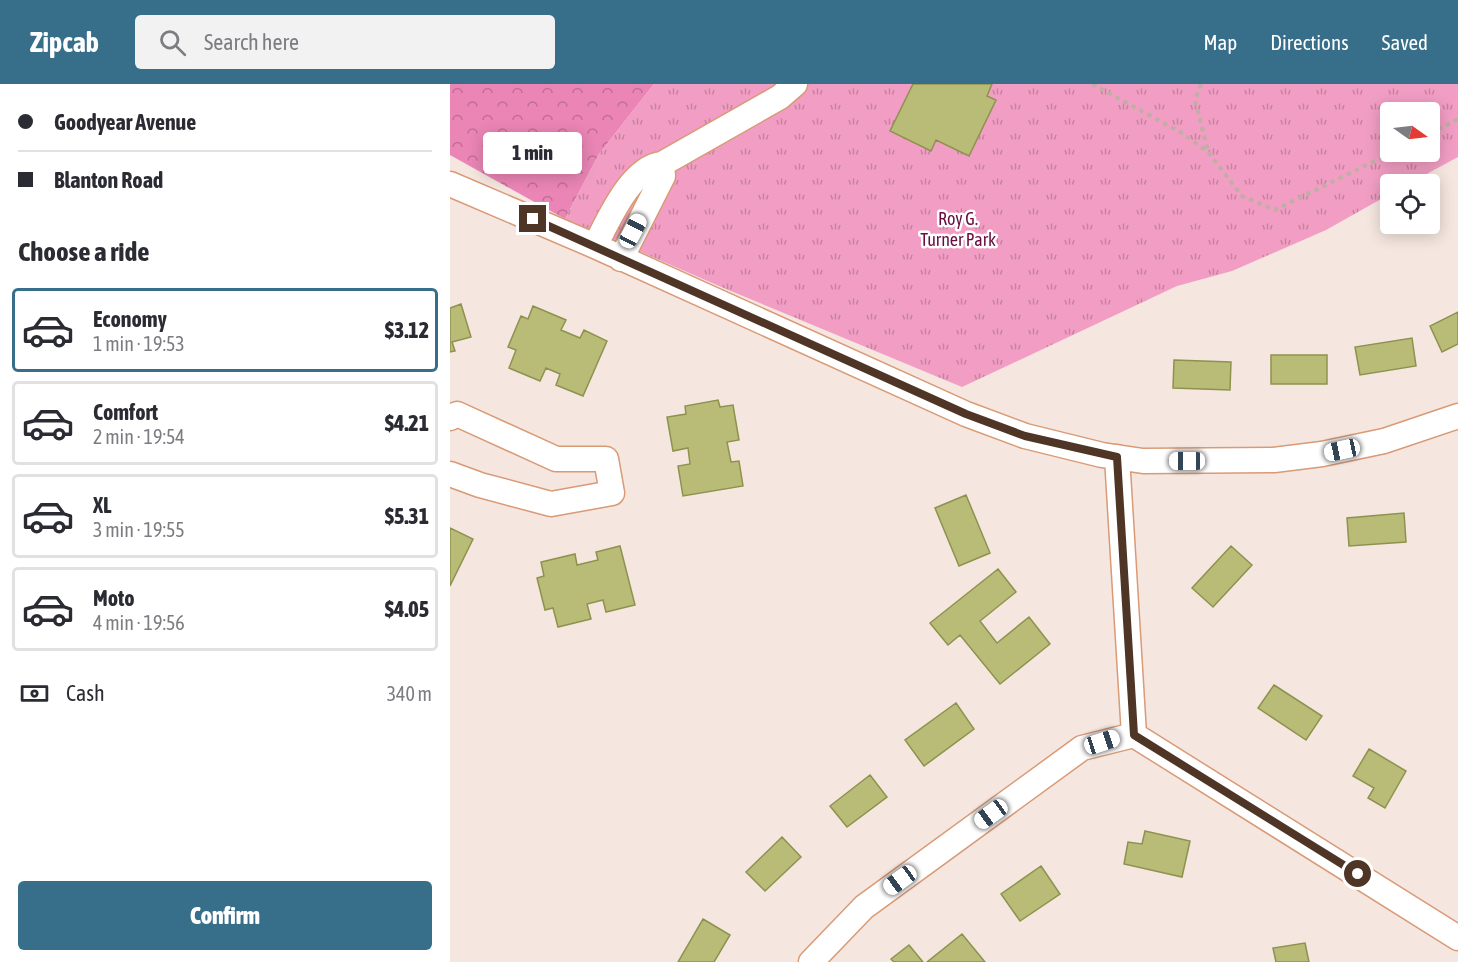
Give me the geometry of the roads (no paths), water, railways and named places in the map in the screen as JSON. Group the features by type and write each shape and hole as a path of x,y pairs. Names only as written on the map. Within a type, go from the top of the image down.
{"street":[{"path":"595,246 621,200 639,176 653,165 662,164 780,97 795,84"},
{"path":"621,259 663,176 662,164"},
{"path":"450,184 595,246 966,414 1025,436 1143,461 1274,460 1322,454 1384,441 1458,416"},
{"path":"450,418 457,414 556,459 606,459 612,493 551,504 480,485 450,474"},
{"path":"1117,457 1134,735"},
{"path":"811,962 864,907 1082,748 1134,735 1458,938"}],"park label":[{"name":"Roy G. Turner Park","path":"958,229"}]}
